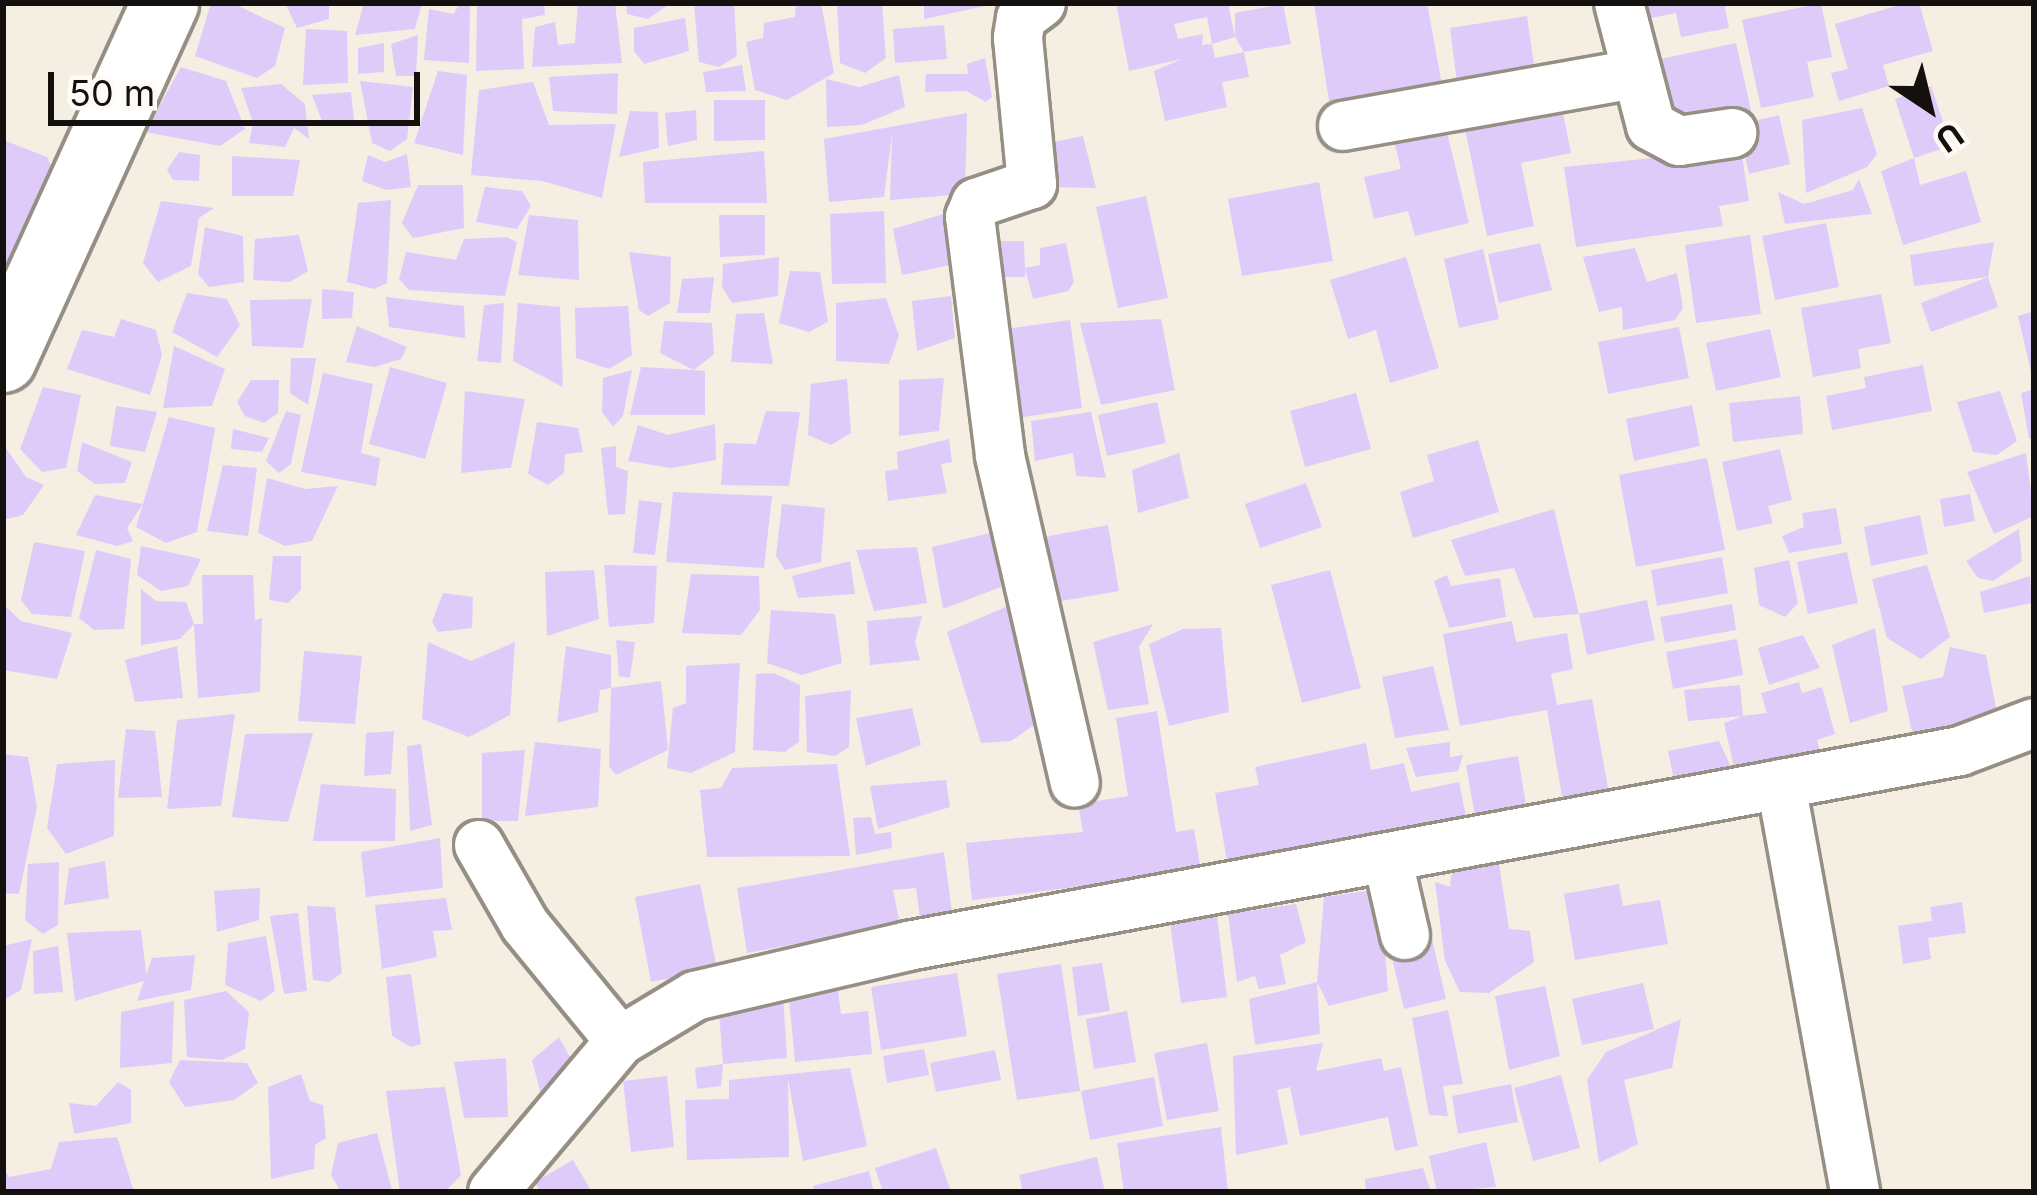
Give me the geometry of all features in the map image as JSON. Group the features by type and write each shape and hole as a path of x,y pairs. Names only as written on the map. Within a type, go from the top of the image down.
{"street":[{"path":"3,359 165,3"},
{"path":"1041,3 1021,18 1018,38 1032,184 976,202 970,217 1000,456 1075,783"},
{"path":"1618,3 1651,126 1679,141 1732,133"},
{"path":"1343,126 1635,74"},
{"path":"494,1192 620,1041 695,996 908,946 1388,861 1960,751 2034,723"},
{"path":"1780,784 1855,1192"},
{"path":"479,845 525,925 620,1041"},
{"path":"1388,861 1405,934"}],"building":[{"path":"211,3 232,3 285,28 275,66 257,78 195,56"},
{"path":"285,3 329,3 329,19 297,28"},
{"path":"364,3 422,3 415,29 355,35"},
{"path":"477,3 544,3 545,15 522,19 524,69 476,71"},
{"path":"578,3 615,3 622,63 532,67 535,27 555,22 558,45 575,43"},
{"path":"626,3 671,3 648,19 627,14"},
{"path":"694,3 734,3 737,56 719,67 699,62"},
{"path":"796,3 821,3 834,73 787,100 755,90 746,42 763,38 764,23 795,17"},
{"path":"837,3 882,3 886,58 865,73 840,63"},
{"path":"924,3 990,3 990,5 924,19"},
{"path":"1116,3 1228,4 1235,37 1212,44 1215,58 1244,52 1249,77 1222,82 1227,107 1165,121 1154,71 1182,59 1129,71","holes":["1207,17 1212,44 1202,45 1203,34 1178,39 1174,24"]},
{"path":"1314,3 1427,3 1444,96 1332,121"},
{"path":"1637,3 1724,3 1729,28 1681,37 1676,13 1640,20"},
{"path":"1821,3 1832,57 1807,62 1814,97 1761,108 1742,20"},
{"path":"1919,3 1933,51 1883,65 1889,86 1839,101 1831,73 1848,69 1835,24"},
{"path":"459,4 470,5 469,63 424,60 429,9 454,14"},
{"path":"1283,4 1291,44 1244,52 1235,37 1235,13"},
{"path":"1527,16 1537,86 1459,98 1450,28"},
{"path":"685,18 689,51 644,64 634,51 634,28"},
{"path":"944,25 947,59 895,63 893,29"},
{"path":"306,29 347,31 348,83 303,85"},
{"path":"418,35 416,76 396,76 391,44"},
{"path":"384,43 384,72 358,74 358,48"},
{"path":"1736,43 1753,119 1711,128 1700,113 1664,120 1651,61"},
{"path":"985,58 992,97 986,102 966,91 925,92 926,74 968,74 967,64"},
{"path":"742,65 746,91 706,92 703,72"},
{"path":"181,67 226,81 245,129 220,146 145,132"},
{"path":"438,71 467,75 463,155 414,143"},
{"path":"618,73 617,114 553,111 549,77"},
{"path":"899,75 905,107 862,125 827,127 826,79 859,87"},
{"path":"360,81 413,87 407,139 390,151 372,143"},
{"path":"533,82 549,125 616,124 602,198 542,181 471,175 479,90"},
{"path":"281,84 305,104 309,139 294,128 285,147 249,143 253,123 241,88"},
{"path":"1931,86 1951,146 1914,158 1895,99"},
{"path":"351,92 354,120 322,121 312,95"},
{"path":"714,100 765,100 765,140 714,141"},
{"path":"1562,108 1571,153 1521,163 1534,226 1487,236 1465,129"},
{"path":"1862,108 1877,154 1867,167 1806,193 1802,120"},
{"path":"696,110 697,140 668,146 665,113"},
{"path":"630,111 658,112 659,148 619,157"},
{"path":"967,113 965,194 890,200 892,134 884,197 829,202 824,139"},
{"path":"1779,115 1790,164 1749,174 1738,125"},
{"path":"1444,120 1469,223 1415,236 1408,211 1374,219 1364,177 1401,169 1392,133"},
{"path":"1083,136 1096,188 1049,187 1048,143"},
{"path":"3,140 47,157 54,173 3,282"},
{"path":"1741,149 1749,201 1719,206 1723,226 1576,247 1564,167"},
{"path":"764,151 767,203 645,203 643,162"},
{"path":"179,152 200,155 199,181 173,180 167,170"},
{"path":"407,154 411,187 386,190 362,181 368,155 385,162"},
{"path":"232,156 300,160 293,196 232,196"},
{"path":"1914,158 1920,185 1966,171 1981,222 1903,245 1881,171"},
{"path":"1859,179 1872,214 1785,224 1778,192 1804,204 1853,190"},
{"path":"1319,182 1333,261 1242,276 1228,199"},
{"path":"418,185 463,185 464,228 413,238 402,223"},
{"path":"485,187 522,191 531,206 517,229 476,222"},
{"path":"1146,196 1168,298 1118,308 1096,207"},
{"path":"391,200 387,283 374,289 347,282 358,203"},
{"path":"161,201 214,208 199,218 191,266 158,282 143,263"},
{"path":"884,211 886,283 832,284 830,214"},
{"path":"950,212 960,263 902,275 893,229"},
{"path":"529,215 578,220 579,280 518,275"},
{"path":"719,215 765,215 765,255 720,257"},
{"path":"1826,223 1839,287 1775,300 1762,236"},
{"path":"205,227 243,236 244,282 209,287 198,274"},
{"path":"299,235 308,271 290,282 253,280 255,239"},
{"path":"1750,235 1761,314 1696,323 1685,245"},
{"path":"507,237 517,242 505,296 409,290 399,279 406,252 456,260 464,239"},
{"path":"988,241 1024,241 1025,277 987,277"},
{"path":"1994,242 1988,277 1914,286 1910,255"},
{"path":"1066,243 1074,282 1068,291 1033,299 1025,268 1040,265 1040,248"},
{"path":"1540,243 1552,290 1499,303 1488,254"},
{"path":"1635,248 1647,282 1677,273 1683,308 1675,320 1623,330 1622,307 1599,312 1583,257"},
{"path":"1483,249 1499,319 1459,328 1444,259"},
{"path":"629,252 671,257 670,303 648,316 639,310"},
{"path":"779,257 778,296 732,303 722,287 723,264"},
{"path":"1406,257 1439,368 1390,383 1376,330 1348,339 1330,280"},
{"path":"790,271 820,272 828,322 809,332 779,323"},
{"path":"714,277 710,313 677,313 682,279"},
{"path":"1988,277 1998,307 1931,332 1921,303"},
{"path":"322,289 354,292 352,318 322,319"},
{"path":"187,293 227,299 240,325 217,357 172,332"},
{"path":"1881,294 1891,343 1858,349 1861,368 1813,377 1801,308"},
{"path":"951,296 955,338 917,351 912,301"},
{"path":"386,297 464,306 465,338 389,327"},
{"path":"886,298 899,336 889,364 836,361 836,303"},
{"path":"312,299 303,348 252,346 250,300"},
{"path":"504,303 501,363 477,361 484,305"},
{"path":"518,303 560,307 563,387 513,361"},
{"path":"628,306 632,355 609,369 576,358 575,308"},
{"path":"2034,311 2034,375 2032,376 2018,316"},
{"path":"764,313 773,364 731,362 736,314"},
{"path":"121,319 156,330 162,355 150,395 67,369 82,330 114,337"},
{"path":"1161,319 1175,390 1101,405 1080,323"},
{"path":"1070,320 1082,408 1018,418 1005,329"},
{"path":"664,321 712,323 714,354 694,370 660,353"},
{"path":"357,326 407,347 401,359 374,367 346,362"},
{"path":"1679,327 1689,378 1608,394 1598,342"},
{"path":"1770,329 1781,377 1716,391 1706,343"},
{"path":"174,346 225,369 212,406 163,408"},
{"path":"291,358 316,358 308,405 290,393"},
{"path":"1923,365 1932,411 1832,430 1826,396 1866,388 1864,377"},
{"path":"390,367 447,383 425,459 369,444"},
{"path":"641,367 705,371 705,415 630,415"},
{"path":"632,370 623,416 613,427 602,412 603,378"},
{"path":"323,373 373,384 361,453 380,458 376,486 301,472"},
{"path":"944,378 939,431 899,436 899,380"},
{"path":"847,379 851,433 831,445 808,435 811,384"},
{"path":"251,380 279,380 278,413 264,423 245,416 237,402"},
{"path":"43,387 81,395 66,468 42,472 20,449"},
{"path":"2034,389 2034,437 2029,439 2021,393"},
{"path":"465,391 525,399 511,468 461,473"},
{"path":"2000,391 2017,441 1997,455 1973,452 1957,402"},
{"path":"1356,393 1371,449 1305,467 1290,411"},
{"path":"1800,396 1803,434 1733,442 1729,403"},
{"path":"1157,402 1166,443 1107,456 1098,415"},
{"path":"1692,405 1700,446 1634,461 1626,419"},
{"path":"116,406 157,412 145,452 110,446"},
{"path":"286,411 301,415 291,464 279,473 266,461"},
{"path":"766,411 800,412 789,486 721,485 724,443 756,444"},
{"path":"1091,412 1106,478 1076,476 1073,453 1035,461 1031,421"},
{"path":"169,417 215,428 197,532 166,543 136,527"},
{"path":"537,422 578,428 583,452 565,454 564,473 548,485 528,474"},
{"path":"715,424 716,460 671,468 628,461 638,425 668,435"},
{"path":"233,429 269,438 262,452 231,449"},
{"path":"949,439 952,462 941,464 947,493 888,501 885,471 898,469 897,452"},
{"path":"1478,440 1499,512 1413,538 1400,492 1434,481 1427,455"},
{"path":"82,442 132,462 125,483 95,484 77,471"},
{"path":"3,444 26,477 44,485 23,515 3,520"},
{"path":"616,446 616,467 628,471 625,514 608,515 601,448"},
{"path":"1780,449 1792,500 1768,506 1773,523 1737,531 1722,462"},
{"path":"1179,453 1189,498 1138,513 1132,470"},
{"path":"2026,453 2034,516 1994,534 1967,472"},
{"path":"1707,458 1725,550 1636,567 1619,475"},
{"path":"223,465 257,468 248,536 207,531"},
{"path":"267,478 305,489 338,486 312,541 285,546 258,533"},
{"path":"1306,483 1322,527 1260,548 1245,504"},
{"path":"673,492 772,496 764,568 666,562"},
{"path":"1970,494 1975,521 1944,527 1940,499"},
{"path":"95,495 143,504 127,528 133,541 117,546 76,535"},
{"path":"639,500 662,503 655,555 633,553"},
{"path":"782,504 825,508 821,562 785,570 776,556"},
{"path":"1836,508 1842,544 1789,553 1782,536 1804,527 1802,513"},
{"path":"1554,509 1579,614 1534,618 1514,568 1465,576 1451,540"},
{"path":"1920,515 1928,554 1871,566 1864,527"},
{"path":"1108,525 1119,591 1056,602 1044,537"},
{"path":"2019,529 2022,561 1993,581 1978,578 1966,561"},
{"path":"994,532 1001,587 943,609 932,547"},
{"path":"34,542 85,551 71,617 32,614 21,600"},
{"path":"141,546 201,559 188,586 161,591 137,575"},
{"path":"917,547 927,603 874,611 856,550"},
{"path":"96,550 131,559 124,629 94,630 79,618"},
{"path":"1847,552 1858,603 1808,614 1797,562"},
{"path":"273,556 301,556 301,590 288,603 269,600"},
{"path":"1722,557 1728,593 1657,606 1651,570"},
{"path":"1789,560 1798,603 1785,617 1759,605 1754,568"},
{"path":"850,561 855,594 798,598 792,576"},
{"path":"604,565 657,566 654,623 609,627"},
{"path":"1927,565 1950,637 1921,659 1887,638 1872,579"},
{"path":"594,570 599,619 547,636 545,572"},
{"path":"1330,570 1361,688 1302,703 1271,585"},
{"path":"691,574 759,576 760,610 741,635 682,633"},
{"path":"202,575 253,575 255,620 262,618 260,692 198,698 194,624 203,624"},
{"path":"1447,575 1451,586 1500,578 1506,617 1449,628 1434,581"},
{"path":"2030,576 2032,603 1984,613 1980,592"},
{"path":"141,589 156,601 186,602 194,624 180,639 141,645"},
{"path":"443,593 473,597 472,628 438,632 432,622"},
{"path":"1022,600 1050,714 1011,741 981,743 947,632"},
{"path":"1647,600 1655,640 1587,655 1579,614"},
{"path":"3,604 21,621 72,633 57,679 3,670"},
{"path":"1732,604 1736,630 1665,643 1660,617"},
{"path":"771,610 835,614 842,663 802,675 767,663"},
{"path":"922,616 915,642 920,660 870,665 867,621"},
{"path":"1512,621 1516,642 1567,633 1573,669 1551,674 1557,705 1592,699 1612,810 1566,819 1547,710 1460,726 1443,634"},
{"path":"1153,624 1139,647 1149,704 1108,710 1093,642"},
{"path":"1221,628 1229,712 1169,726 1149,644 1183,629"},
{"path":"1875,628 1888,711 1850,723 1832,645"},
{"path":"1803,635 1820,668 1769,685 1758,648"},
{"path":"1737,639 1743,675 1673,689 1666,652"},
{"path":"616,640 635,642 630,678 619,676"},
{"path":"428,642 471,661 515,642 510,715 469,737 422,719"},
{"path":"177,646 183,698 135,702 125,660"},
{"path":"566,646 611,655 611,688 600,690 598,712 557,723"},
{"path":"1950,647 1986,655 2000,729 1913,736 1902,686 1943,677"},
{"path":"304,651 362,656 355,724 298,721"},
{"path":"740,663 735,752 691,773 667,768 673,708 686,703 686,666"},
{"path":"1433,666 1449,730 1395,738 1382,677"},
{"path":"774,673 800,685 799,742 785,752 753,750 756,674"},
{"path":"661,681 668,750 616,775 609,766 611,688"},
{"path":"1799,682 1802,693 1822,687 1835,734 1817,740 1822,758 1737,780 1724,723 1767,713 1761,693"},
{"path":"1740,685 1743,716 1688,721 1684,690"},
{"path":"851,690 849,747 835,756 807,752 805,696"},
{"path":"912,708 921,745 866,766 856,718"},
{"path":"1157,711 1176,832 1194,829 1204,889 1094,907 1091,885 972,900 966,843 1083,832 1078,804 1128,796 1116,718"},
{"path":"235,714 221,806 167,809 177,720"},
{"path":"126,729 155,731 162,797 118,798"},
{"path":"394,731 391,774 364,776 366,733"},
{"path":"313,733 288,822 232,817 245,734"},
{"path":"1719,741 1737,780 1676,791 1668,751"},
{"path":"535,742 601,749 598,807 525,816"},
{"path":"1450,742 1450,757 1463,755 1458,771 1416,777 1406,748"},
{"path":"1366,743 1371,770 1404,763 1411,792 1459,782 1468,826 1229,872 1215,793 1259,785 1255,767"},
{"path":"421,744 432,825 410,831 407,746"},
{"path":"525,750 518,821 482,821 482,753"},
{"path":"3,754 28,757 37,807 19,894 3,893"},
{"path":"1518,756 1528,818 1477,827 1466,765"},
{"path":"115,760 114,836 66,854 47,828 57,764"},
{"path":"837,764 850,856 707,857 700,790 721,788 732,768"},
{"path":"946,780 950,807 878,829 870,786"},
{"path":"321,784 396,789 395,841 313,841"},
{"path":"871,817 875,834 891,832 892,848 856,855 853,818"},
{"path":"440,838 443,888 366,897 361,852"},
{"path":"944,852 954,928 922,933 916,888 893,890 900,924 747,953 737,888"},
{"path":"105,861 109,898 64,905 69,868"},
{"path":"59,862 58,925 43,934 25,920 28,864"},
{"path":"1499,864 1509,929 1530,931 1534,962 1489,993 1460,992 1445,961 1435,882 1450,887 1452,870"},
{"path":"700,884 717,969 651,982 635,897"},
{"path":"1619,884 1623,906 1660,900 1668,944 1575,960 1564,894"},
{"path":"260,888 259,920 217,932 214,891"},
{"path":"1380,889 1388,991 1329,1006 1317,982 1324,897"},
{"path":"446,898 452,930 433,931 437,957 382,969 375,905"},
{"path":"1962,902 1966,933 1928,938 1931,959 1903,964 1898,926 1932,921 1930,907"},
{"path":"1296,904 1306,942 1280,955 1286,984 1259,989 1255,976 1237,982 1228,914"},
{"path":"307,906 335,907 342,973 329,982 313,980"},
{"path":"298,913 307,991 284,994 270,916"},
{"path":"1217,916 1227,997 1181,1003 1170,923"},
{"path":"141,930 147,980 75,1001 67,933"},
{"path":"1431,935 1446,999 1404,1009 1389,945"},
{"path":"266,936 275,991 261,1001 225,985 228,943"},
{"path":"32,939 21,990 3,1000 3,946"},
{"path":"58,946 63,992 34,994 33,951"},
{"path":"195,955 191,990 137,1001 152,958"},
{"path":"1102,963 1110,1011 1078,1016 1072,967"},
{"path":"1061,964 1080,1091 1017,1100 997,974"},
{"path":"957,973 967,1036 881,1050 871,987"},
{"path":"411,974 421,1044 411,1047 392,1036 386,977"},
{"path":"1317,982 1320,1034 1255,1045 1249,999"},
{"path":"837,983 841,1014 868,1011 872,1054 795,1062 788,988"},
{"path":"1643,983 1654,1029 1582,1045 1572,999"},
{"path":"1545,986 1560,1056 1509,1070 1495,996"},
{"path":"226,991 249,1012 245,1049 222,1060 187,1057 184,1000"},
{"path":"783,995 787,1058 723,1064 718,1000"},
{"path":"174,1001 172,1063 120,1068 121,1012"},
{"path":"1448,1010 1463,1084 1443,1086 1448,1116 1429,1115 1412,1018"},
{"path":"1127,1011 1136,1062 1094,1069 1086,1019"},
{"path":"1681,1019 1672,1068 1624,1080 1638,1144 1599,1163 1587,1080 1606,1052"},
{"path":"559,1037 577,1070 559,1093 541,1094 532,1060"},
{"path":"1207,1043 1219,1111 1167,1120 1154,1053"},
{"path":"1323,1043 1316,1071 1381,1058 1384,1071 1401,1067 1418,1146 1395,1151 1388,1117 1300,1136 1290,1087 1277,1090 1288,1144 1236,1155 1233,1056"},
{"path":"924,1049 929,1075 887,1083 883,1056"},
{"path":"995,1050 1001,1080 936,1092 930,1063"},
{"path":"506,1058 508,1117 464,1118 454,1062"},
{"path":"180,1060 247,1063 258,1083 234,1100 185,1107 169,1082"},
{"path":"723,1064 721,1086 697,1089 695,1068"},
{"path":"850,1068 867,1146 803,1161 788,1079 789,1157 687,1160 685,1100 729,1099 729,1080"},
{"path":"301,1074 310,1101 323,1105 326,1138 315,1145 314,1169 271,1179 268,1087"},
{"path":"1561,1075 1580,1148 1533,1161 1514,1088"},
{"path":"667,1076 674,1147 631,1152 623,1081"},
{"path":"1154,1077 1163,1126 1090,1140 1081,1091"},
{"path":"118,1082 131,1090 131,1123 74,1134 69,1103 96,1106"},
{"path":"1511,1084 1518,1122 1458,1134 1452,1096"},
{"path":"445,1087 461,1175 445,1192 400,1192 386,1091"},
{"path":"1221,1127 1228,1192 1124,1192 1117,1143"},
{"path":"377,1133 392,1190 341,1192 331,1175 338,1143"},
{"path":"117,1137 134,1192 3,1192 3,1167 9,1177 51,1169 59,1142"},
{"path":"1486,1142 1496,1187 1437,1192 1429,1156"},
{"path":"936,1148 951,1192 883,1192 875,1168"},
{"path":"1097,1157 1105,1192 1023,1192 1019,1175"},
{"path":"573,1160 592,1192 540,1192 535,1182"},
{"path":"1423,1168 1431,1192 1366,1192 1365,1179"},
{"path":"869,1171 874,1192 814,1192 813,1186"}]}
